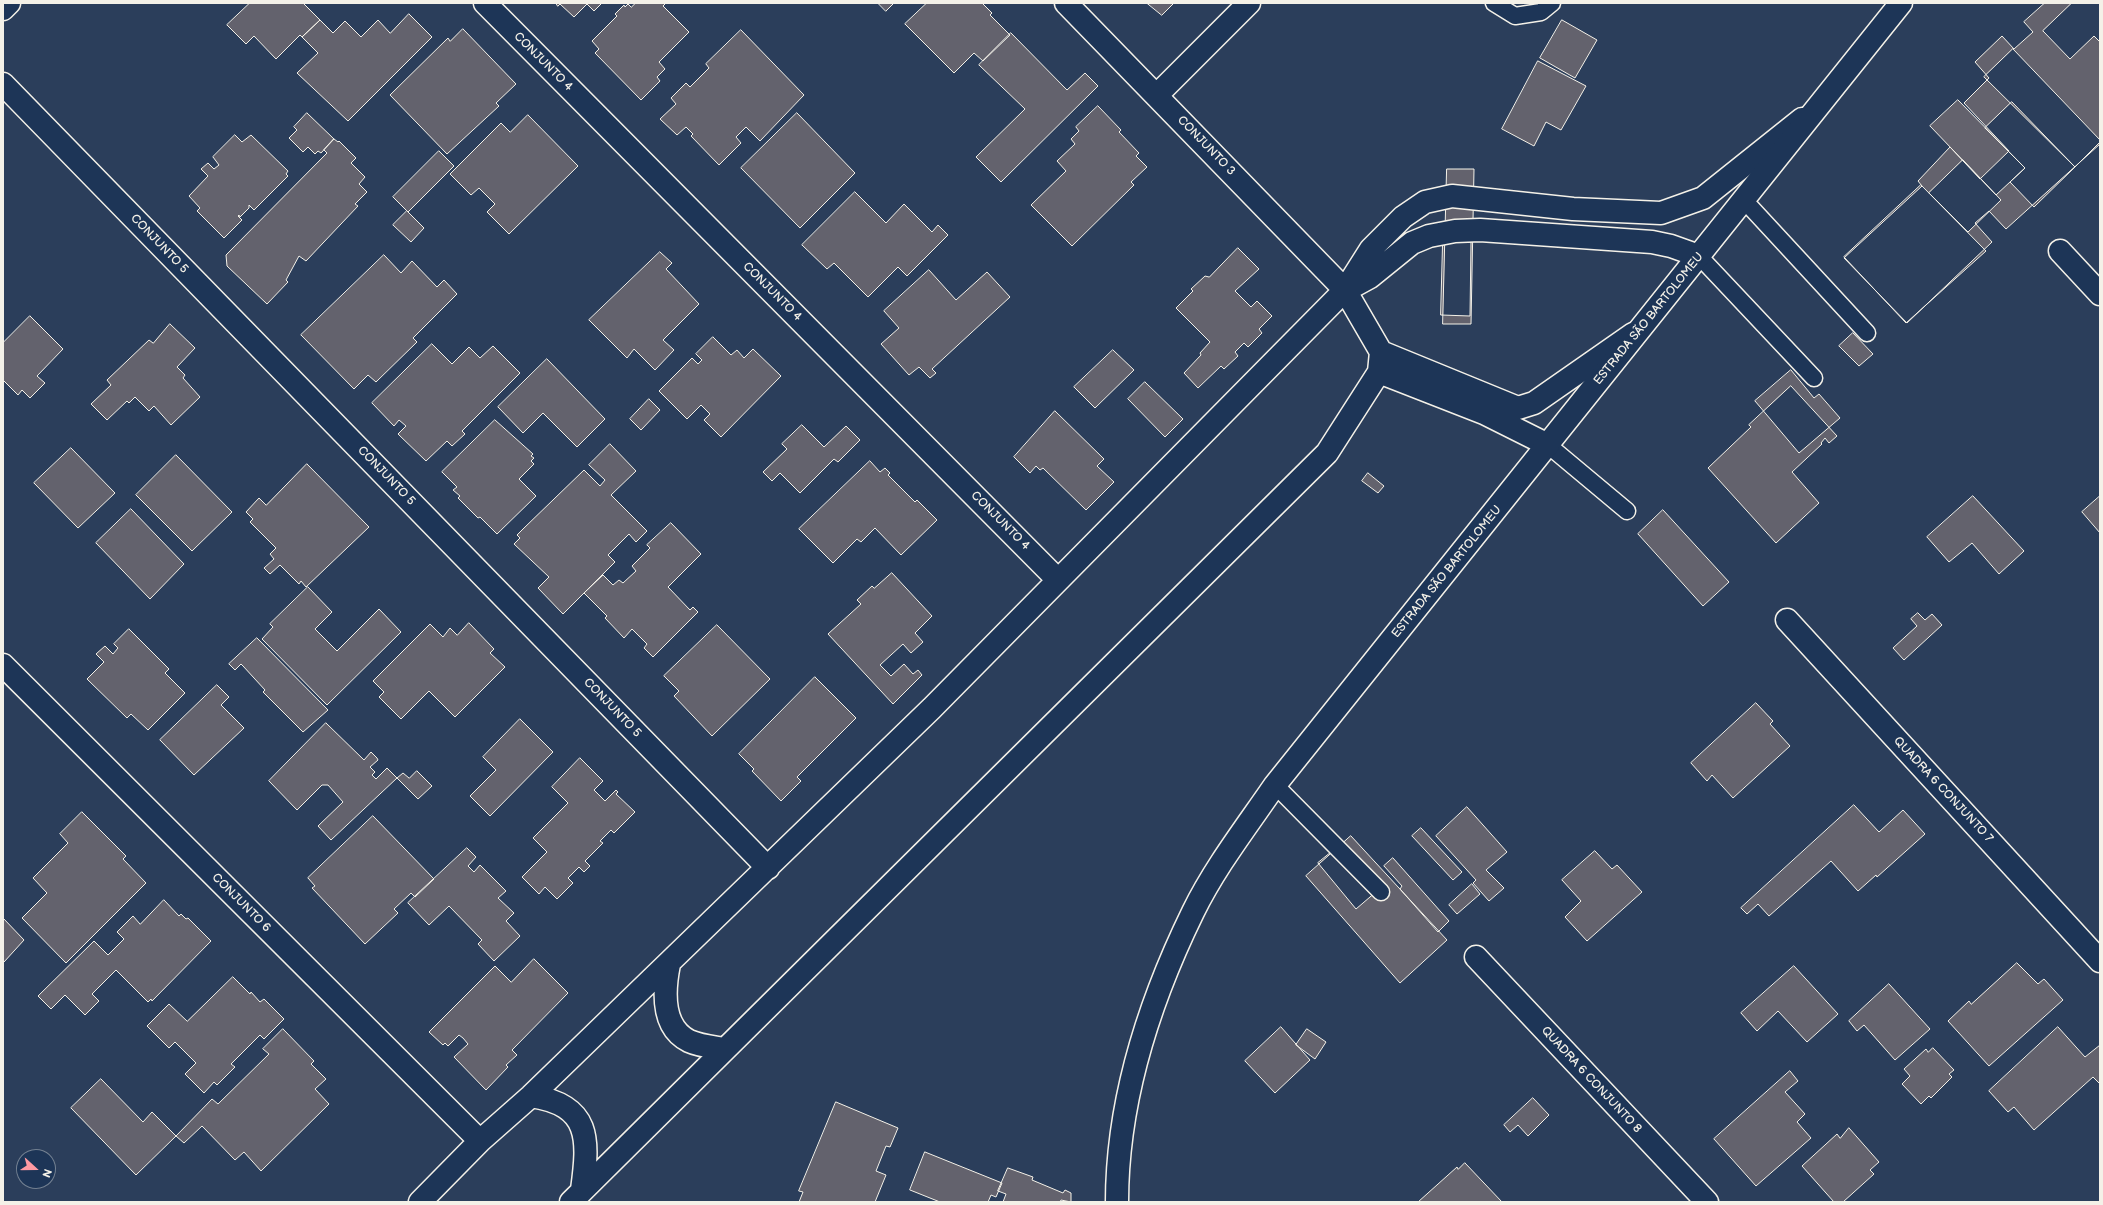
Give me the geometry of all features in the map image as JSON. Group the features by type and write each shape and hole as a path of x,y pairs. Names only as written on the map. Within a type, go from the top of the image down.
{"street":[{"path":"3,9 9,3"},
{"name":"CONJUNTO 4","path":"485,3 1058,580"},
{"name":"CONJUNTO 3","path":"1066,3 1345,290 1380,362"},
{"path":"1157,95 1249,3"},
{"name":"ESTRADA SÃO BARTOLOMEU","path":"1117,1202 1117,1170 1125,1109 1144,1034 1193,911 1230,850 1275,785 1901,3"},
{"name":"CONJUNTO 5","path":"3,84 768,868"},
{"path":"420,1202 480,1141 531,1096 669,964 932,708 1345,290 1371,249 1403,217 1424,202 1452,196 1573,209 1661,213 1703,198 1821,104"},
{"path":"1345,290 1370,277 1412,243 1429,236 1455,231 1480,230 1652,242 1671,246 1699,256"},
{"path":"2060,251 2100,294"},
{"path":"1380,362 1518,408 1534,403 1643,327"},
{"path":"1380,362 1548,445"},
{"path":"576,1196 1327,453 1380,362"},
{"name":"QUADRA 6 CONJUNTO 7","path":"1787,620 2100,961"},
{"name":"CONJUNTO 6","path":"3,665 480,1141"},
{"name":"QUADRA 6 CONJUNTO 8","path":"1476,957 1707,1202"},
{"path":"669,964 665,983 666,1004 669,1017 675,1030 687,1040 725,1049"},
{"path":"531,1096 561,1104 576,1115 584,1132 587,1156 576,1196"}],"lane":[{"path":"1494,3 1515,16 1541,12 1552,3"},
{"path":"1744,200 1867,333"},
{"path":"1699,256 1814,378"},
{"path":"1548,445 1627,511"},
{"path":"1275,785 1380,892"}],"building":[{"path":"250,3 303,3 320,20 302,37 300,35 276,59 254,36 246,44 227,25"},
{"path":"556,3 602,3 594,11 587,4 574,17 560,4 558,6"},
{"path":"636,3 666,3 663,6 689,32 659,62 665,69 657,77 660,81 641,100 595,53 599,49 592,41 617,16 615,14 624,5 625,7 628,4 631,7"},
{"path":"878,3 894,3 886,11"},
{"path":"927,3 982,3 992,13 990,15 1010,35 983,61 974,53 954,73 905,24"},
{"path":"1147,3 1174,3 1162,15"},
{"path":"2045,3 2100,3 2100,144 2006,229 1989,211 1975,223 1992,242 1907,323 1844,258 1922,186 1918,181 1950,147 1980,179 2009,151 1964,103 1989,78 1975,62 2002,36 2014,49 2033,32 2024,22"},
{"path":"2072,3 2100,3 2100,42 2094,36 2070,59 2043,31"},
{"path":"409,14 432,37 348,121 297,73 318,53 302,37 320,20 333,33 345,21 361,37 378,20 390,33"},
{"path":"1562,20 1597,40 1575,78 1540,58"},
{"path":"463,29 516,84 496,103 499,106 447,154 390,95 448,38 450,41"},
{"path":"741,30 804,95 760,141 746,127 736,137 741,143 719,165 691,136 693,134 686,127 677,135 660,119 676,104 671,98 686,83 690,87 709,68 706,64"},
{"path":"1011,33 1067,90 1085,73 1098,86 1001,182 976,157 1025,109 979,65"},
{"path":"2013,49 2100,140 2100,142 2075,167 1984,77"},
{"path":"1538,61 1586,86 1561,130 1546,122 1534,146 1502,129"},
{"path":"1958,100 2025,168 1996,195 1930,126"},
{"path":"2012,102 2075,167 2034,207 2010,182 2025,168 1985,128"},
{"path":"1098,106 1121,130 1119,132 1139,153 1136,156 1147,167 1131,182 1134,185 1072,246 1031,205 1066,171 1057,161 1075,144 1071,139 1079,131 1076,127"},
{"path":"307,113 334,139 321,153 318,151 315,154 308,147 303,152 289,138 297,130 294,127"},
{"path":"797,113 855,173 800,228 741,168"},
{"path":"528,115 578,166 509,234 487,212 495,204 479,188 471,195 450,174 501,123 510,132"},
{"path":"235,135 242,142 251,135 288,171 286,174 288,176 254,210 249,205 249,208 240,217 239,215 238,216 242,220 224,238 197,211 200,208 189,196 208,176 201,169 208,163 214,169 219,165 213,157"},
{"path":"334,139 338,142 339,141 356,158 351,163 365,177 359,184 367,192 355,204 358,206 306,261 299,256 286,280 288,282 267,304 227,266 226,255 327,153 324,150"},
{"path":"439,151 454,166 408,212 393,197"},
{"path":"1963,160 2001,200 1968,232 1929,193"},
{"path":"1447,169 1474,169 1471,324 1443,324"},
{"path":"1921,185 1986,251 1906,323 1844,257"},
{"path":"855,192 886,223 904,204 932,232 938,225 948,235 907,276 898,267 868,297 834,263 827,269 802,245"},
{"path":"407,211 424,228 411,242 393,225"},
{"path":"1443,242 1471,242 1470,316 1441,315"},
{"path":"1238,248 1259,269 1235,291 1251,307 1257,301 1272,316 1259,329 1262,333 1248,347 1244,343 1235,352 1238,356 1224,369 1221,366 1198,388 1184,373 1201,355 1200,353 1210,342 1176,308 1193,291 1191,289 1205,276 1209,277"},
{"path":"660,252 672,263 666,269 699,304 663,340 674,350 655,370 634,349 627,358 589,320"},
{"path":"384,255 401,273 412,261 437,287 444,280 457,294 413,338 417,342 376,382 368,375 354,389 301,335"},
{"path":"929,270 956,300 987,272 1010,297 932,369 936,373 930,378 919,367 909,375 881,344 899,328 884,311"},
{"path":"30,316 63,349 37,376 45,383 30,398 22,390 18,395 3,380 3,343"},
{"path":"170,324 195,348 177,367 185,375 183,378 200,397 171,425 154,406 149,411 135,397 129,403 127,401 107,420 91,404 111,385 107,380 149,340 153,343"},
{"path":"1853,333 1873,354 1859,366 1839,346"},
{"path":"713,337 731,355 737,350 744,358 753,349 781,376 721,437 704,420 710,414 701,405 687,419 659,391 692,358 698,364 702,360 696,354"},
{"path":"432,344 452,364 469,347 480,358 493,346 520,373 462,431 465,434 452,446 447,441 426,461 398,434 406,426 399,420 394,426 372,403"},
{"path":"1113,350 1134,370 1095,408 1074,387"},
{"path":"547,359 605,419 577,447 543,413 523,433 498,407"},
{"path":"1791,370 1814,398 1819,394 1840,418 1799,453 1755,401"},
{"path":"1145,382 1183,419 1165,437 1128,399"},
{"path":"1791,386 1837,436 1829,443 1825,438 1821,443 1822,444 1792,472 1819,503 1776,543 1708,468 1751,427 1749,425"},
{"path":"649,399 660,410 641,430 630,419"},
{"path":"1055,411 1104,459 1097,466 1114,482 1086,510 1043,468 1040,470 1036,466 1030,473 1014,457"},
{"path":"495,420 533,454 531,456 534,458 531,461 534,464 519,479 536,496 497,534 458,498 460,496 453,490 457,487 442,472"},
{"path":"802,425 824,447 846,426 860,440 838,462 834,459 800,493 780,473 772,481 763,472 787,449 782,444"},
{"path":"610,444 636,471 611,495 647,531 636,542 629,534 608,555 615,562 563,614 538,588 549,577 514,544 520,538 517,535 584,470 600,486 605,480 589,465"},
{"path":"71,448 115,493 78,528 34,483"},
{"path":"176,455 232,512 192,551 136,495"},
{"path":"870,461 880,472 885,468 890,473 888,475 915,502 917,500 937,520 901,555 875,528 861,542 857,539 833,563 799,529"},
{"path":"307,464 369,527 306,587 301,581 299,584 280,565 270,574 264,568 274,559 270,554 276,548 250,522 253,519 246,512 259,498 266,505"},
{"path":"1368,473 1384,486 1378,493 1362,481"},
{"path":"1973,496 2024,551 1999,574 1972,543 1949,562 1927,537"},
{"path":"2100,496 2100,533 2082,512"},
{"path":"131,509 184,564 150,599 96,543"},
{"path":"1663,510 1729,582 1703,606 1638,534"},
{"path":"671,523 701,554 668,587 690,610 693,607 698,612 653,657 644,648 647,644 632,629 624,638 605,618 607,616 584,593 603,575 613,585 619,580 623,583 636,571 632,566 650,548 647,545"},
{"path":"892,573 932,616 915,633 923,642 911,653 903,644 880,665 891,676 904,664 913,674 918,670 922,675 893,704 828,634 861,604 857,600 872,586 874,588"},
{"path":"308,587 332,612 315,629 337,651 379,609 401,632 327,705 262,639 273,627 270,624"},
{"path":"1918,613 1925,620 1932,614 1942,625 1904,660 1893,648 1917,626 1911,619"},
{"path":"469,623 494,649 490,653 505,667 455,717 429,691 401,719 379,697 384,692 373,681 430,624 443,637 450,628 457,635"},
{"path":"717,625 770,679 712,736 674,696 679,691 664,676"},
{"path":"129,629 169,669 165,673 185,693 148,730 131,714 127,718 87,679 104,662 96,654 105,646 113,654 118,648 114,644"},
{"path":"257,638 328,710 303,732 263,692 265,690 241,664 235,670 229,664"},
{"path":"815,677 856,718 797,777 801,781 781,801 752,771 754,769 739,754"},
{"path":"217,685 229,697 221,705 244,728 194,775 160,740"},
{"path":"1756,703 1773,721 1770,724 1790,746 1733,798 1712,775 1707,781 1691,763"},
{"path":"520,719 553,752 490,816 470,796 496,770 483,757"},
{"path":"326,723 364,760 371,752 377,758 378,760 370,767 375,772 372,775 376,779 387,768 397,778 331,840 318,826 343,802 328,785 322,785 297,810 269,781"},
{"path":"580,758 603,781 594,790 605,801 616,790 618,792 616,794 635,812 614,833 611,830 600,841 603,843 585,861 590,866 584,872 579,867 568,878 573,883 557,899 545,887 539,894 522,877 547,852 533,838 568,803 552,787"},
{"path":"417,771 432,786 418,799 397,778 403,773 409,778"},
{"path":"1854,805 1879,832 1903,810 1925,834 1877,877 1876,875 1858,891 1831,861 1769,916 1758,904 1747,914 1741,908"},
{"path":"1467,807 1507,852 1486,870 1504,888 1489,901 1473,883 1476,880 1436,836"},
{"path":"82,812 126,856 123,859 146,883 66,963 22,918 47,893 33,878 68,843 60,834"},
{"path":"373,816 434,879 415,897 411,893 394,909 398,913 365,944 312,888 315,886 308,878"},
{"path":"1421,828 1462,872 1453,880 1412,836"},
{"path":"1351,836 1447,940 1400,983 1306,876"},
{"path":"1339,846 1377,891 1356,909 1318,863"},
{"path":"467,848 476,857 468,866 474,872 480,865 506,891 498,898 514,913 506,921 520,936 494,961 478,944 482,940 449,906 429,925 408,903"},
{"path":"1595,851 1612,869 1617,865 1642,892 1587,941 1565,917 1581,901 1562,880"},
{"path":"1393,858 1449,921 1438,932 1400,889 1402,886 1384,866"},
{"path":"1472,884 1480,894 1457,914 1449,905"},
{"path":"164,900 179,916 181,914 186,919 188,918 211,941 152,1001 151,999 148,1002 116,970 92,994 99,1001 85,1015 65,995 51,1009 38,996 94,941 108,955 124,939 117,932 133,916 140,924"},
{"path":"3,918 24,940 4,962 3,961"},
{"path":"534,959 568,993 512,1050 517,1055 506,1065 508,1067 486,1090 454,1057 468,1044 463,1038 459,1035 448,1046 445,1043 443,1045 429,1032 495,966 511,982"},
{"path":"2017,963 2038,984 2044,979 2063,1000 1989,1066 1948,1021 1969,1001 1971,1004"},
{"path":"1794,966 1838,1014 1807,1042 1778,1011 1757,1031 1741,1013"},
{"path":"233,977 250,994 251,992 260,1002 264,999 284,1019 264,1039 260,1035 231,1064 235,1067 217,1085 214,1082 204,1093 185,1074 196,1063 175,1042 169,1048 147,1026 169,1004 187,1021"},
{"path":"1889,984 1930,1029 1895,1060 1864,1025 1857,1031 1849,1021"},
{"path":"1281,1027 1310,1060 1275,1093 1245,1061"},
{"path":"2058,1027 2085,1057 2100,1045 2100,1082 2099,1083 2093,1077 2034,1130 2014,1107 2008,1112 1989,1091"},
{"path":"283,1029 314,1061 311,1064 326,1079 315,1089 329,1104 261,1171 244,1152 235,1160 202,1126 184,1143 176,1136 212,1099 218,1104 269,1054 263,1049"},
{"path":"1307,1029 1326,1042 1315,1059 1296,1045"},
{"path":"1933,1048 1954,1070 1949,1074 1952,1077 1931,1098 1929,1096 1921,1104 1902,1084 1910,1076 1904,1069 1926,1049 1928,1052"},
{"path":"1790,1071 1798,1081 1785,1092 1805,1114 1797,1122 1811,1138 1756,1186 1714,1139"},
{"path":"101,1079 143,1122 152,1112 176,1136 136,1175 71,1108"},
{"path":"1533,1098 1549,1115 1528,1136 1518,1125 1510,1132 1504,1125"},
{"path":"836,1102 898,1128 890,1147 886,1146 876,1171 886,1175 875,1202 799,1202 803,1192 799,1191"},
{"path":"1849,1128 1879,1162 1870,1170 1874,1174 1843,1202 1834,1202 1802,1166 1837,1134 1840,1138"},
{"path":"925,1152 1002,1183 996,1197 991,1195 988,1202 940,1202 910,1190"},
{"path":"1465,1163 1502,1202 1418,1202 1457,1167 1458,1169"},
{"path":"1008,1168 1033,1177 1032,1180 1063,1193 1065,1190 1071,1193 1071,1202 1061,1200 1060,1202 1003,1202 1006,1194 998,1191"}]}
